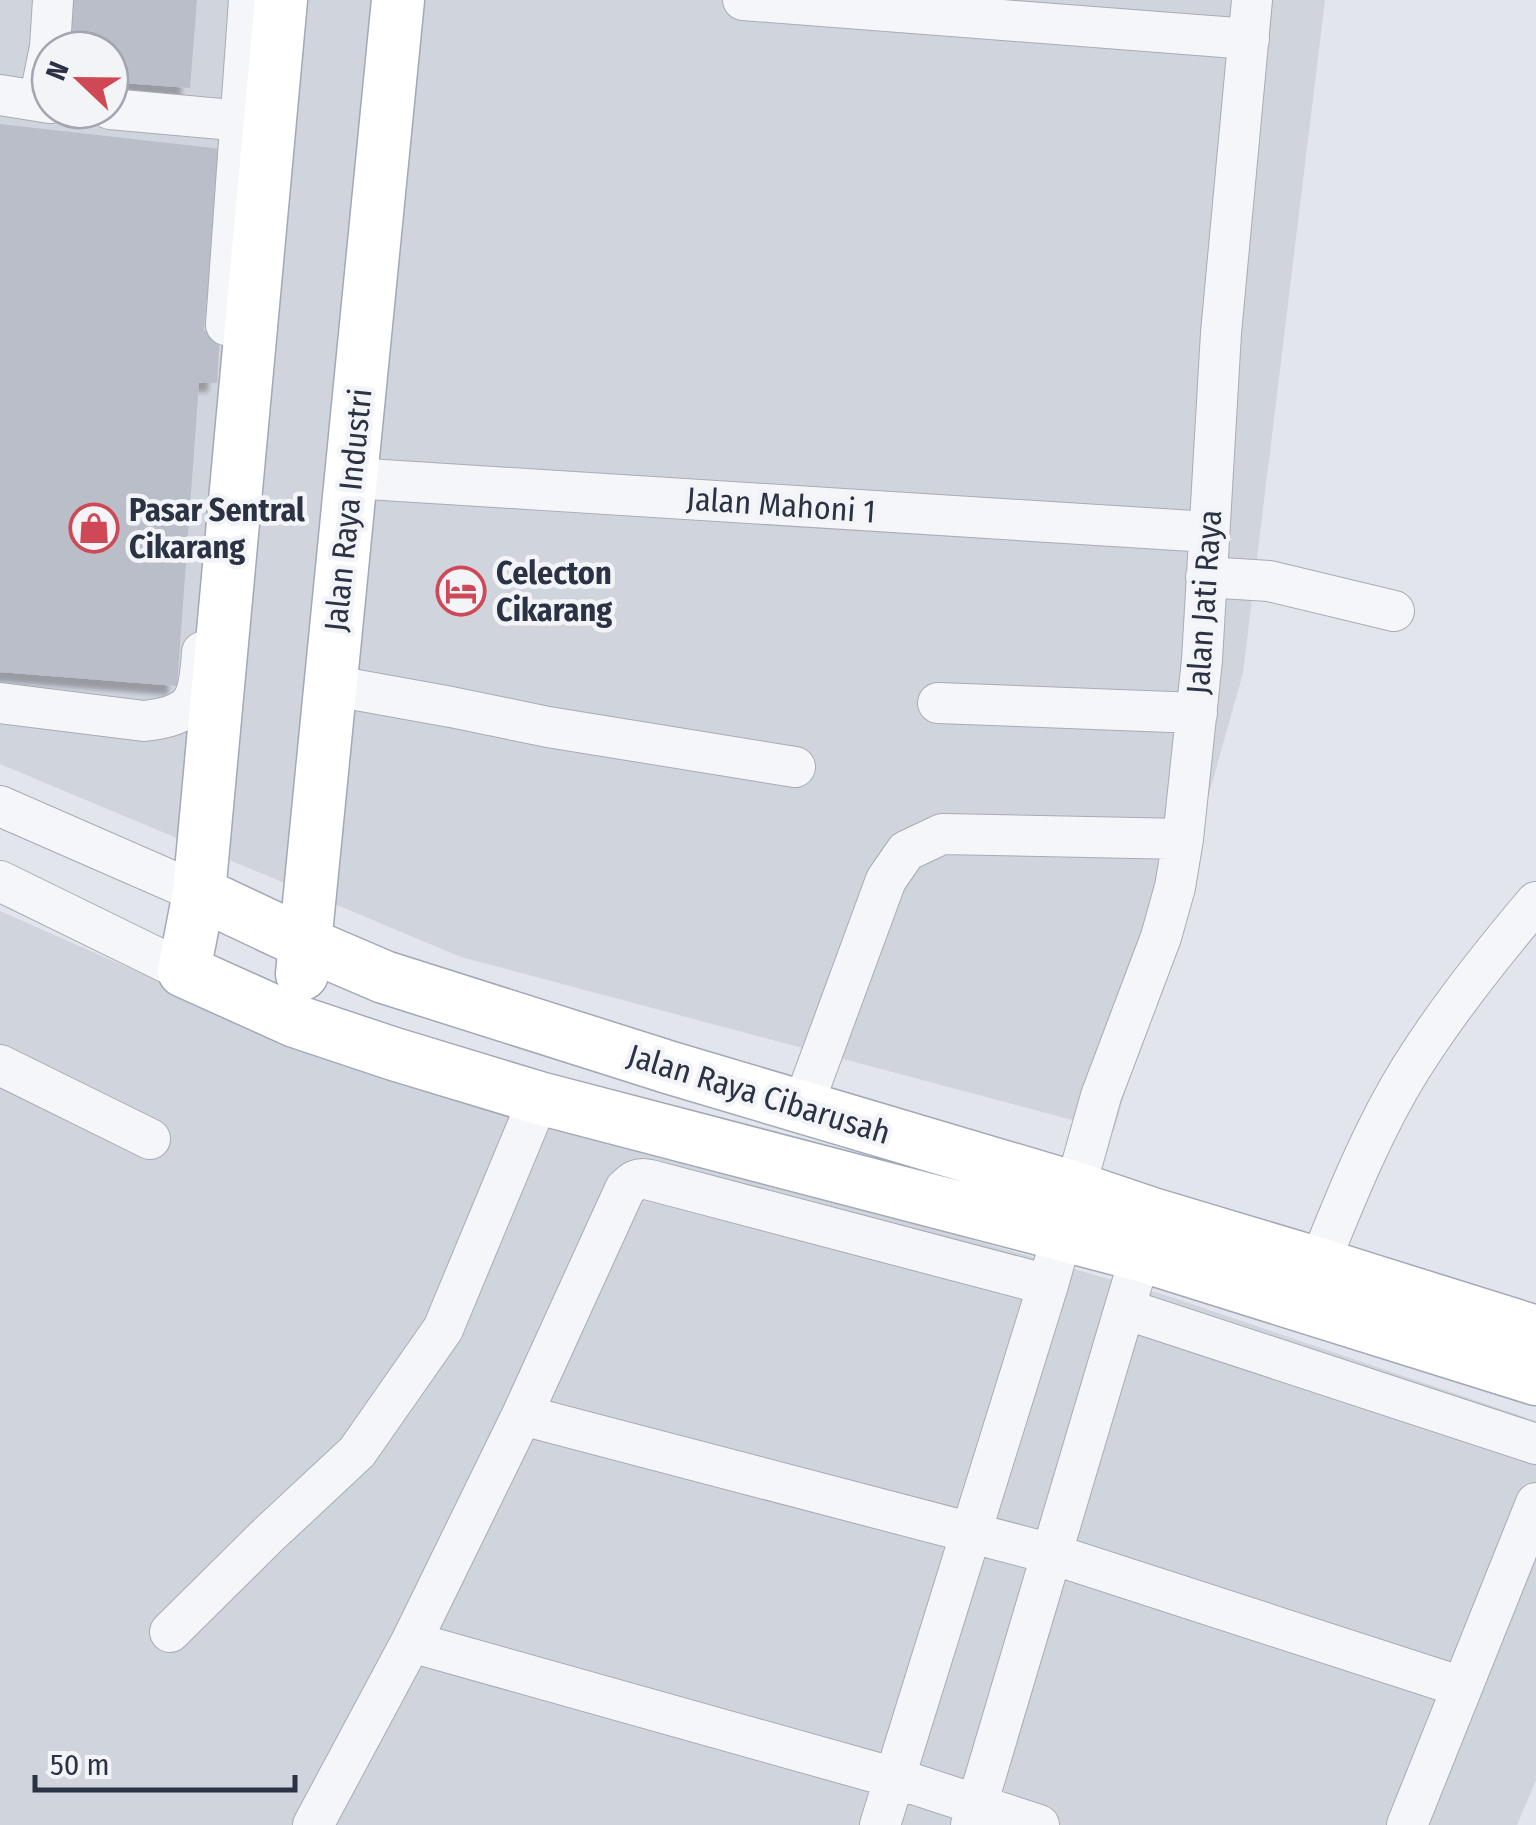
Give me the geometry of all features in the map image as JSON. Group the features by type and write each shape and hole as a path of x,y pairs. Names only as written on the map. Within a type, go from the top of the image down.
{"main road":[{"path":"184,971 199,893 255,123 280,0"},
{"name":"Jalan Raya Industri","path":"295,1021 307,944 398,0"},
{"name":"Jalan Raya Cibarusah","path":"199,893 384,977 802,1108 1068,1211 1146,1235 1536,1379"},
{"name":"Jalan Raya Cibarusah","path":"184,971 295,1021 540,1098 1068,1211"},
{"name":"Jalan Raya Cibarusah","path":"1146,1235 1319,1264 1536,1332"}],"street":[{"path":"51,30 53,0"},
{"path":"0,703 144,721 168,718 188,709 198,692 255,123 249,0"},
{"path":"743,0 1250,20"},
{"name":"Jalan Jati Raya","path":"880,1825 1048,1285 1100,1096 1161,938 1175,887 1197,713 1224,296 1250,20"},
{"path":"130,111 255,123"},
{"name":"Jalan Mahoni 1","path":"352,478 1210,532"},
{"path":"1206,577 1268,581 1394,611"},
{"path":"329,685 548,727 795,767"},
{"path":"938,703 1197,713"},
{"name":"Jalan Raya Cibarusah","path":"0,806 199,893"},
{"path":"802,1108 886,880 906,851 942,834 1183,839"},
{"name":"Jalan Raya Cibarusah","path":"0,881 184,971"},
{"path":"1319,1264 1353,1181 1409,1071 1446,1016 1536,902"},
{"path":"0,1065 150,1139"},
{"path":"170,1632 357,1452 443,1328 540,1098"},
{"path":"313,1825 411,1642 522,1415 625,1189 633,1181 642,1178 1048,1285"},
{"path":"974,1815 1146,1235"},
{"path":"1125,1309 1536,1444"},
{"path":"522,1415 1052,1554 1462,1687"},
{"path":"1407,1825 1536,1503"},
{"path":"411,1642 895,1778 974,1815 1038,1825"}],"shaded area":[{"path":"0,0 1325,0 1243,673 1114,1131 461,957 0,764"},
{"path":"0,911 322,1053 1168,1296 1536,1421 1536,1780 1517,1825 0,1825"}],"building":[{"path":"68,0 197,0 190,88 130,84 130,30 66,30"},
{"name":"Pasar Sentral Cikarang","path":"0,124 221,149 204,331 220,331 217,383 199,383 177,686 0,672"}],"place":[{"name":"Pasar Sentral Cikarang","path":"94,528"},
{"name":"Celecton Cikarang","path":"461,591"}]}
